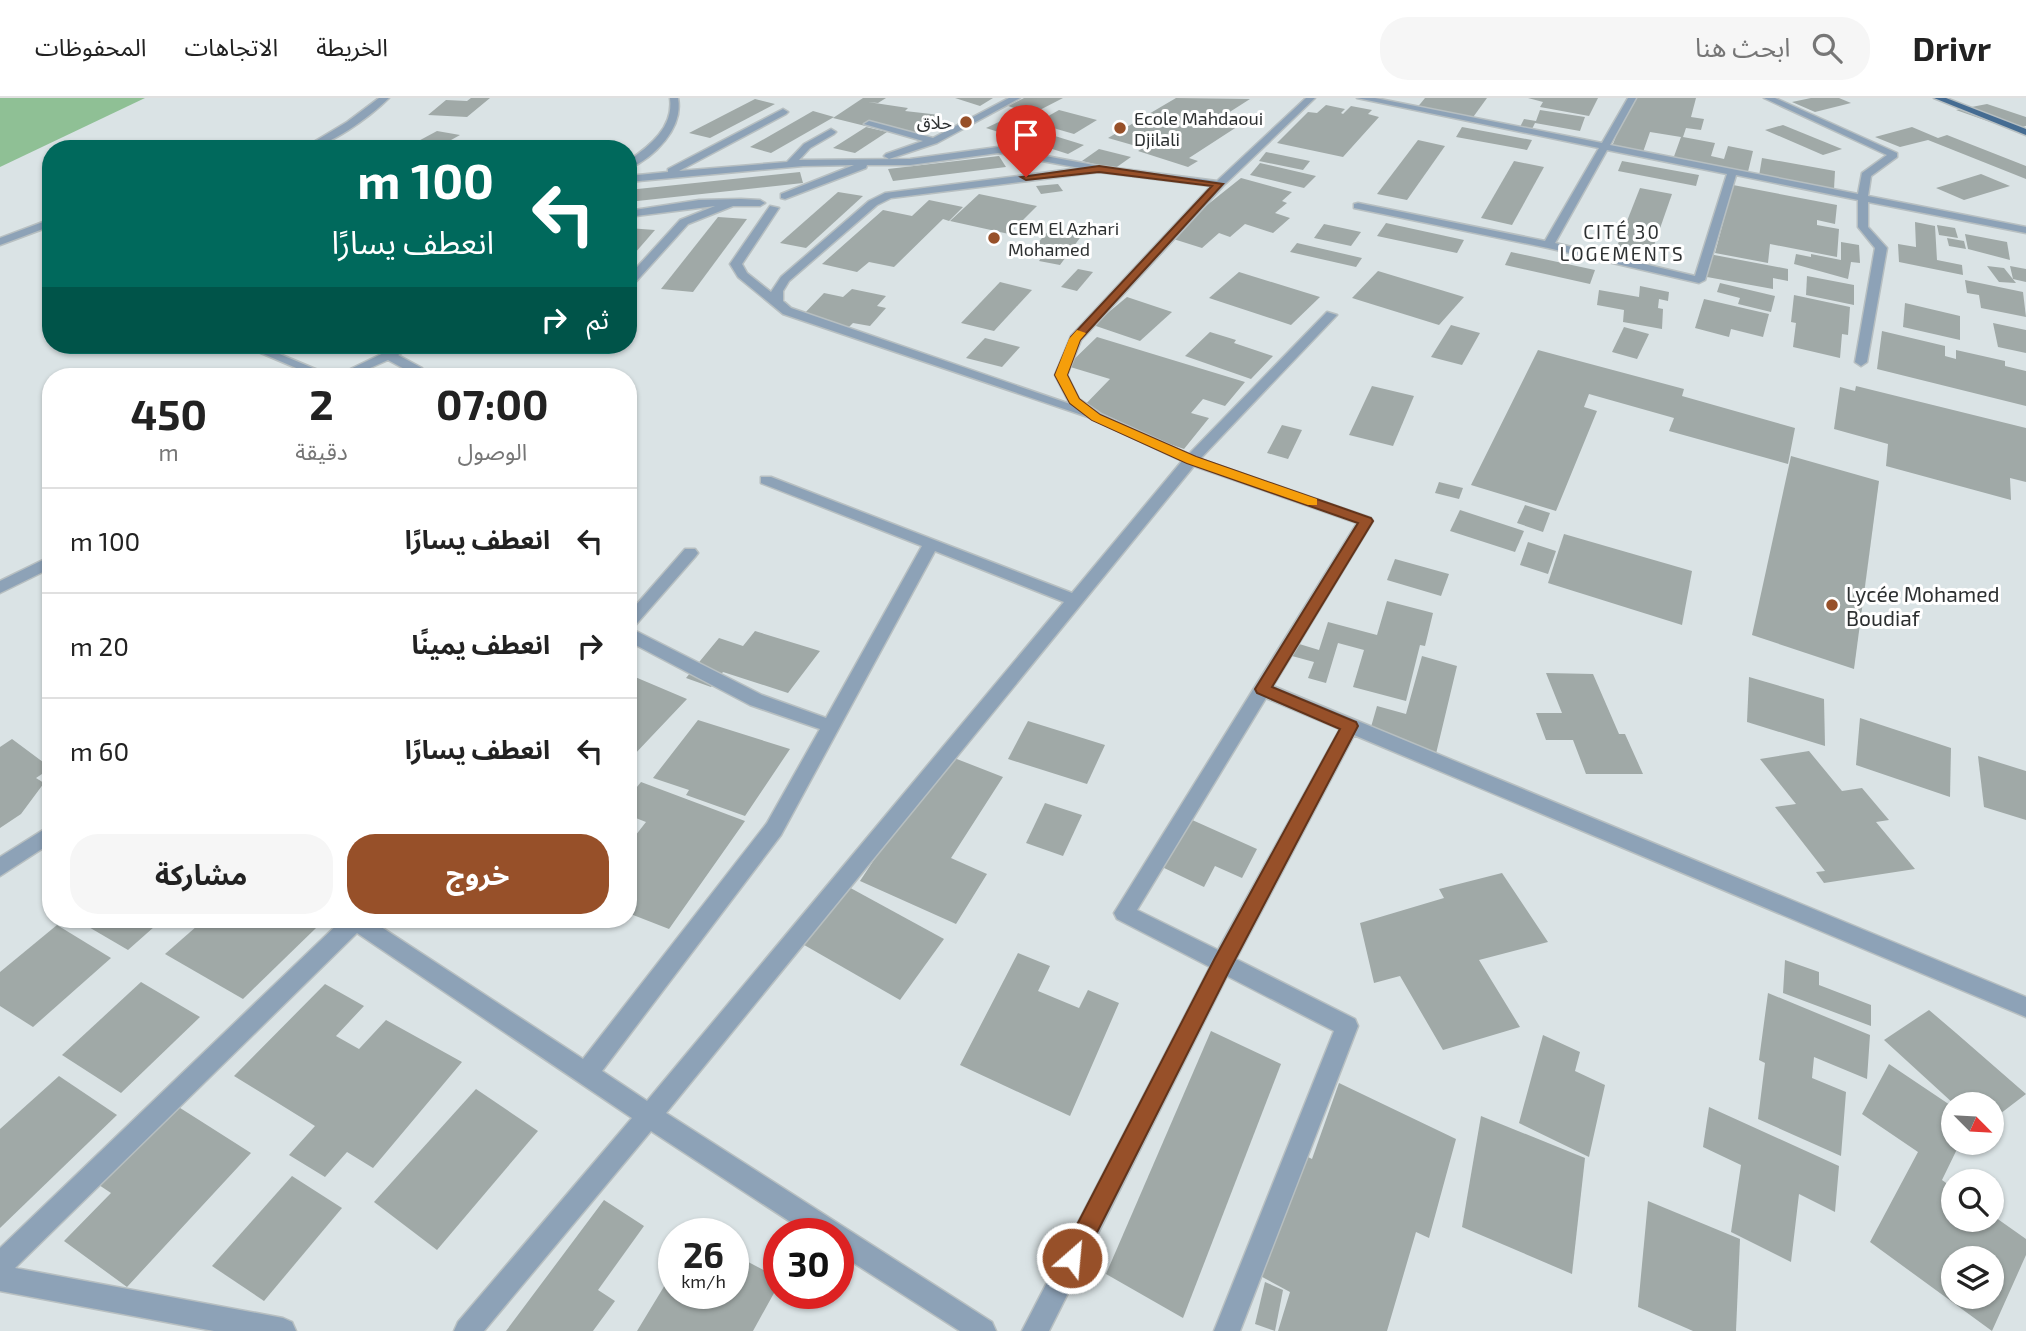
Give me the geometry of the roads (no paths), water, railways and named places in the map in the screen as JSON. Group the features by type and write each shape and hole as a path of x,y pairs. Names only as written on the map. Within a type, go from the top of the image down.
{"main road":[{"path":"1938,98 2026,132"}],"street":[{"path":"322,140 385,98"},
{"path":"637,159 650,150 673,123 677,107 674,98"},
{"path":"637,213 699,203 785,196 934,141 1016,98"},
{"path":"1096,417 1074,401 1061,375 1074,339 1219,184 1311,98"},
{"path":"1361,98 2026,230"},
{"path":"1411,108 1419,98"},
{"path":"1548,245 1632,98"},
{"path":"1768,98 1894,155 1866,175 1863,227 1881,248 1861,362"},
{"path":"663,176 783,112"},
{"path":"869,124 934,141 1099,169 1219,184"},
{"path":"790,164 807,146 831,132"},
{"path":"637,178 790,164 910,162 998,150"},
{"path":"777,302 777,291 785,279 873,204 889,195 1099,169"},
{"path":"1358,206 1548,245 1699,280 1732,172"},
{"path":"767,198 764,207 774,208 788,204 790,200 785,196"},
{"path":"637,274 684,222 737,201"},
{"path":"774,208 736,264 742,275 787,311 1096,417 1191,460 1366,521 1124,913 1347,1026 1227,1331"},
{"path":"0,242 42,225"},
{"path":"467,1331 649,1116 1191,460 1331,314"},
{"path":"271,354 306,368"},
{"path":"356,368 381,354"},
{"path":"388,354 412,368"},
{"path":"766,480 1076,601"},
{"path":"586,1074 774,829 931,544"},
{"path":"637,615 690,553"},
{"path":"0,588 42,566"},
{"path":"637,639 756,701 830,726"},
{"path":"1262,689 2026,1007"},
{"path":"1035,1331 1222,964 1350,726"},
{"path":"0,868 42,839"},
{"path":"0,1265 346,928"},
{"path":"366,928 807,1218"},
{"path":"854,1248 983,1331"},
{"path":"0,1278 283,1331"}],"place":[{"name":"حلاق","path":"966,122"},
{"name":"Ecole Mahdaoui Djilali","path":"1120,128"},
{"name":"CEM El Azhari Mohamed","path":"994,238"},
{"name":"Lycée Mohamed Boudiaf","path":"1832,605"}],"district":[{"name":"CITÉ 30 LOGEMENTS","path":"1622,242"}]}
